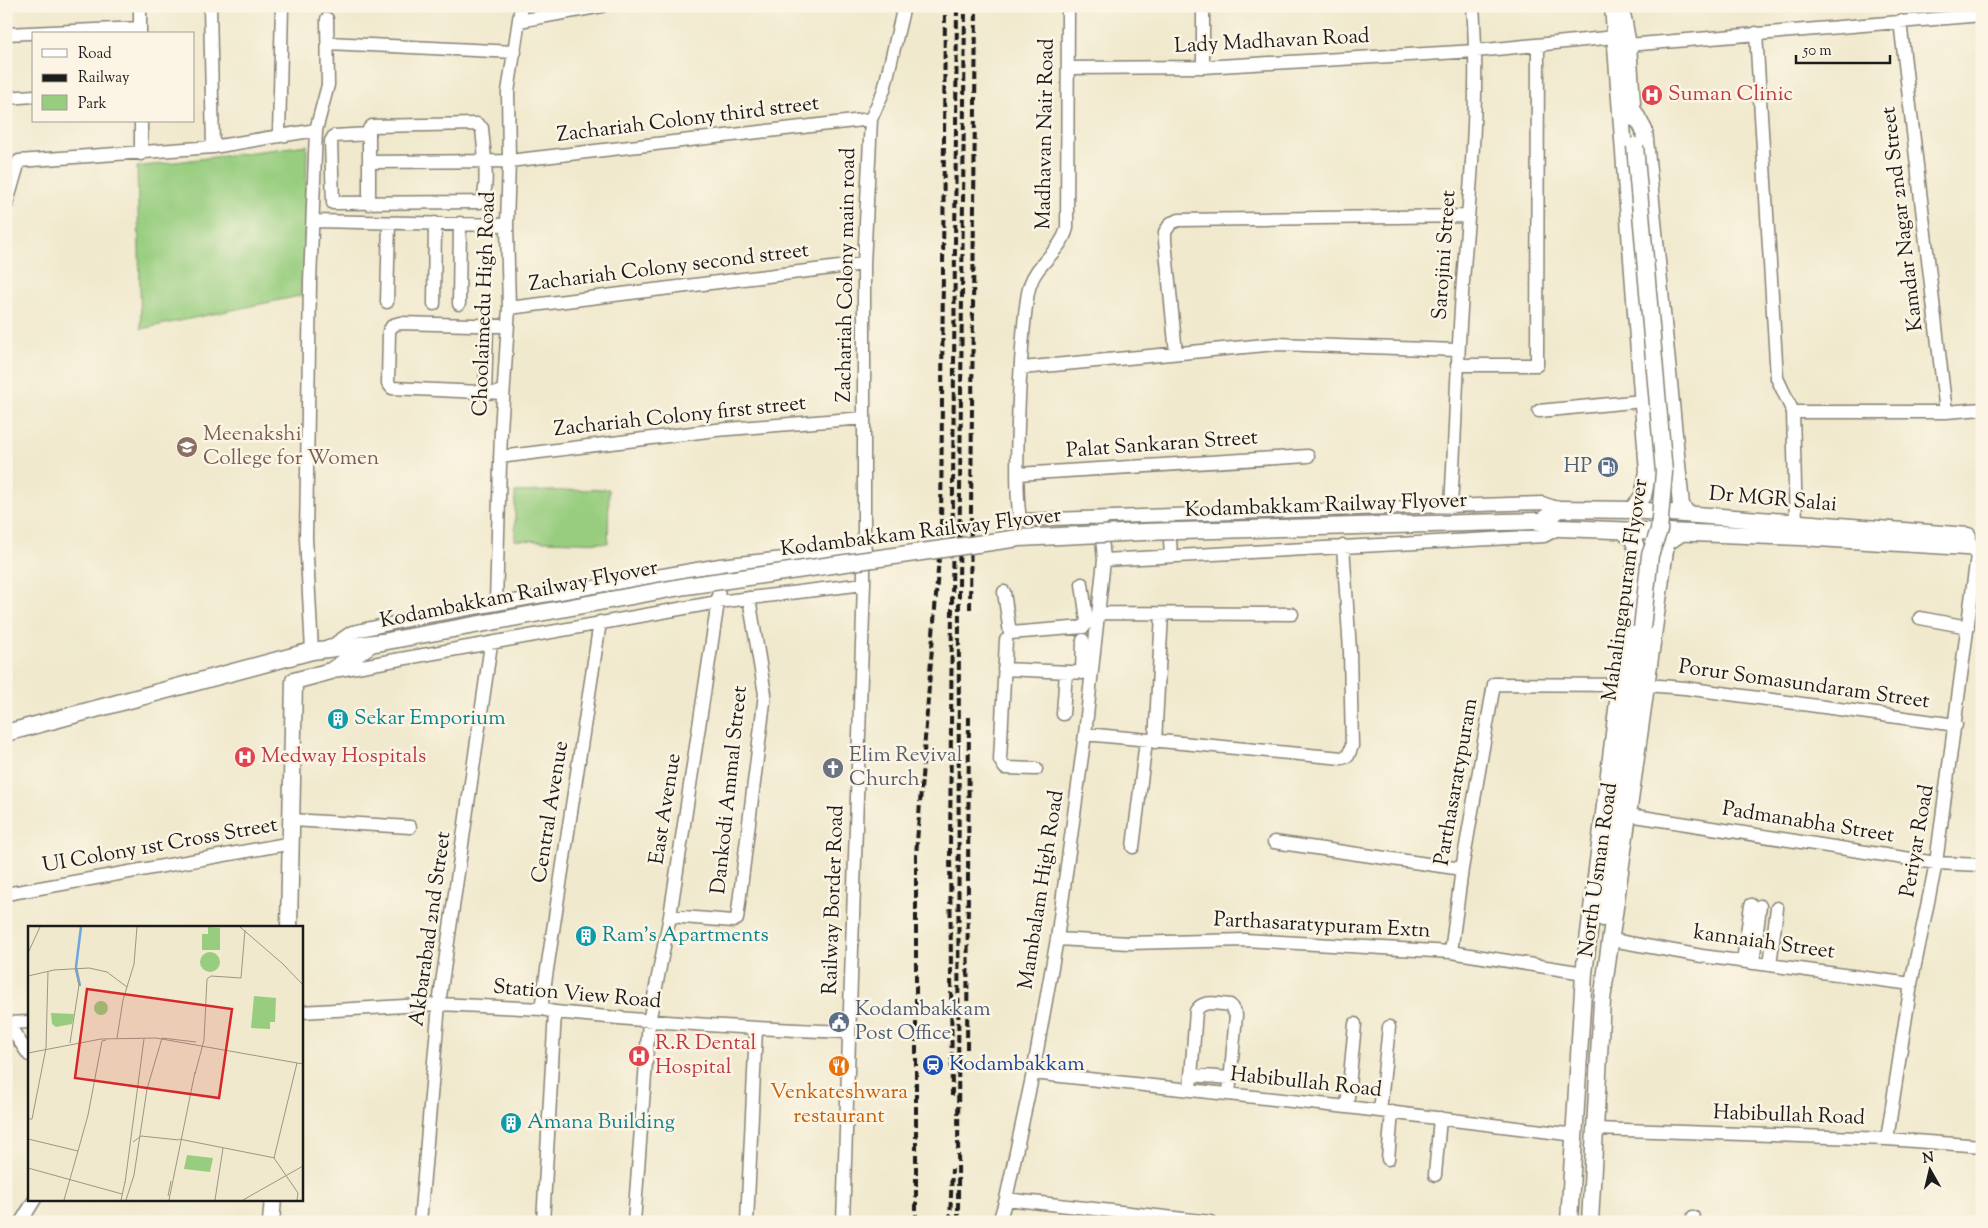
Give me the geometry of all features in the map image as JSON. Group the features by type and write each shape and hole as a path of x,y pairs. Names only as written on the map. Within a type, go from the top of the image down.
{"main road":[{"path":"1613,6 1623,39"},
{"path":"1622,6 1642,401 1648,472 1643,496 1632,510"},
{"path":"1623,39 1626,6"},
{"name":"Mahalingapuram Flyover","path":"1602,935 1650,555 1659,530 1664,479 1632,108 1623,39"},
{"path":"1632,108 1644,130 1681,505 1687,514"},
{"path":"1539,521 1560,509"},
{"name":"Dr MGR Salai","path":"1560,509 1632,510 1796,523 1980,544"},
{"name":"Kodambakkam Railway Flyover","path":"6,733 312,651 376,643 668,589 1024,537 1539,521 1560,528"},
{"name":"Dr MGR Salai","path":"1560,528 1980,544"},
{"name":"North Usman Road","path":"1590,1222 1602,1000 1604,803 1637,550 1633,539 1623,531"},
{"name":"North Usman Road","path":"1569,1222 1584,973 1602,935 1629,815 1666,542 1681,533"},
{"path":"1633,580 1660,583"},
{"name":"Kodambakkam Railway Flyover","path":"292,820 294,681 331,671 376,643"},
{"path":"289,926 292,820"},
{"path":"271,1222 273,1200"}],"street":[{"path":"95,32 140,31 140,6"},
{"path":"210,6 213,147"},
{"path":"279,136 282,6"},
{"name":"Choolaimedu High Road","path":"496,604 500,457 509,308 507,224 510,161 508,92 521,6"},
{"path":"520,21 602,6"},
{"name":"Zachariah Colony main road","path":"865,549 864,264 871,119 884,90 904,6"},
{"name":"Madhavan Nair Road","path":"1068,6 1067,228 1064,241 1036,271 1030,285 1025,313 1018,474 1021,520 1101,518"},
{"path":"1203,6 1204,67"},
{"name":"Sarojini Street","path":"1451,507 1458,350 1468,216 1476,51 1473,6"},
{"name":"Lady Madhavan Road","path":"1069,68 1204,67 1476,51 1623,39 1756,33 1982,15"},
{"path":"312,651 306,538 310,282 316,130 328,85 327,19"},
{"name":"Kamdar Nagar 2nd Street","path":"1900,21 1946,412"},
{"path":"6,34 32,33"},
{"path":"1756,33 1777,378 1793,412 1796,523"},
{"path":"328,43 515,52"},
{"path":"1458,365 1537,365 1538,45"},
{"path":"6,98 32,96"},
{"name":"Zachariah Colony third street","path":"369,162 510,161 871,119"},
{"path":"141,122 141,154"},
{"path":"369,134 334,136 331,141 334,203 369,204 480,202 485,192 482,128 477,124 372,126 369,129 369,134 369,204"},
{"path":"6,206 19,161 141,154 213,147 316,130"},
{"path":"315,166 332,166"},
{"path":"1176,353 1165,241 1165,232 1171,222 1179,220 1468,216"},
{"path":"313,221 507,224"},
{"path":"387,302 389,223"},
{"path":"458,304 460,223"},
{"path":"434,304 435,224"},
{"name":"Zachariah Colony second street","path":"509,308 864,264"},
{"path":"503,393 392,388 388,383 390,331 393,325 400,323 507,326"},
{"path":"485,393 487,325"},
{"path":"1022,368 1276,344 1458,350"},
{"path":"1540,411 1642,401"},
{"path":"1793,412 1946,412 1982,409"},
{"name":"Zachariah Colony first street","path":"500,457 716,430 864,418"},
{"name":"Palat Sankaran Street","path":"1018,474 1308,456"},
{"path":"1101,518 1542,503 1560,509"},
{"path":"1236,514 1240,552"},
{"path":"1168,516 1171,556"},
{"name":"Mambalam High Road","path":"999,1222 1006,1199 1033,1073 1057,939 1085,734 1086,673 1098,613 1104,560 1101,518"},
{"path":"1104,560 1544,536 1560,528"},
{"name":"Periyar Road","path":"1887,1139 1911,984 1936,863 1980,544"},
{"path":"1085,734 1338,757 1348,756 1352,746 1350,650 1343,546"},
{"path":"330,648 352,632 496,604 720,564 865,549"},
{"name":"Railway Border Road","path":"843,1222 865,549"},
{"name":"East Avenue","path":"634,1222 649,1022 670,916 718,602 720,564"},
{"path":"331,671 491,644 600,622 718,602 864,584"},
{"path":"1004,592 1008,631 1012,634 1084,627 1087,621 1082,584"},
{"path":"1084,599 1100,596"},
{"name":"Dankodi Ammal Street","path":"670,916 733,921 736,919 765,694 749,598"},
{"path":"1098,613 1292,614"},
{"path":"1133,847 1151,741 1162,614"},
{"path":"1920,618 1968,627"},
{"name":"Central Avenue","path":"541,1008 600,622"},
{"path":"1006,640 1001,763 1005,768 1036,769"},
{"path":"1004,670 1086,673 1083,640"},
{"name":"Akbarabad 2nd Street","path":"420,1222 439,1004 491,644"},
{"path":"1063,714 1066,672"},
{"name":"Parthasaratypuram","path":"1451,952 1462,870 1494,684 1620,685"},
{"name":"Porur Somasundaram Street","path":"1646,685 1685,688 1956,726"},
{"name":"Padmanabha Street","path":"1629,815 1936,863 1982,865"},
{"path":"292,820 410,828"},
{"path":"1274,842 1462,870"},
{"name":"UI Colony 1st Cross Street","path":"6,894 292,843"},
{"path":"1748,962 1756,906"},
{"path":"1770,965 1777,908"},
{"name":"kannaiah Street","path":"1602,935 1748,962 1911,984"},
{"name":"Parthasaratypuram Extn","path":"1057,939 1129,943 1245,940 1451,952 1584,973"},
{"path":"1190,1090 1196,1011 1199,1005 1205,1003 1230,1005 1236,1015 1229,1094"},
{"name":"Station View Road","path":"302,1012 439,1004 541,1008 555,1012 649,1022 756,1030 849,1032"},
{"path":"6,1009 7,1023 28,1054"},
{"path":"543,1222 555,1012"},
{"path":"7,1023 28,1022"},
{"path":"1347,1107 1355,1024"},
{"path":"1388,1159 1386,1112 1389,1028"},
{"path":"747,1222 756,1030"},
{"name":"Habibullah Road","path":"1033,1073 1347,1107 1575,1135"},
{"path":"1191,1075 1230,1078"},
{"path":"1435,1175 1440,1118"},
{"name":"Habibullah Road","path":"1594,1129 1887,1139 1982,1146"},
{"path":"1006,1199 1210,1222"},
{"path":"21,1222 34,1200"}],"green space":[{"path":"307,145 304,295 141,329 137,167"},
{"path":"609,489 608,543 515,540 515,492"}],"railway":[{"path":"916,1222 916,855 941,531 945,6"},
{"path":"952,1096 950,849 957,6"},
{"path":"958,1222 959,589 965,6"},
{"path":"970,609 976,6"},
{"path":"967,1049 969,714"},
{"path":"950,1222 952,1169"}],"place":[{"name":"Suman Clinic","path":"1652,95"},
{"name":"Meenakshi College for Women","path":"187,447"},
{"name":"HP","path":"1608,467"},
{"name":"Sekar Emporium","path":"338,719"},
{"name":"Medway Hospitals","path":"245,757"},
{"name":"Elim Revival Church","path":"833,768"},
{"name":"Ram's Apartments","path":"586,936"},
{"name":"Kodambakkam Post Office","path":"839,1022"},
{"name":"R.R Dental Hospital","path":"639,1056"},
{"name":"Kodambakkam","path":"933,1065"},
{"name":"Venkateshwara restaurant","path":"839,1066"},
{"name":"Amana Building","path":"511,1123"}]}
